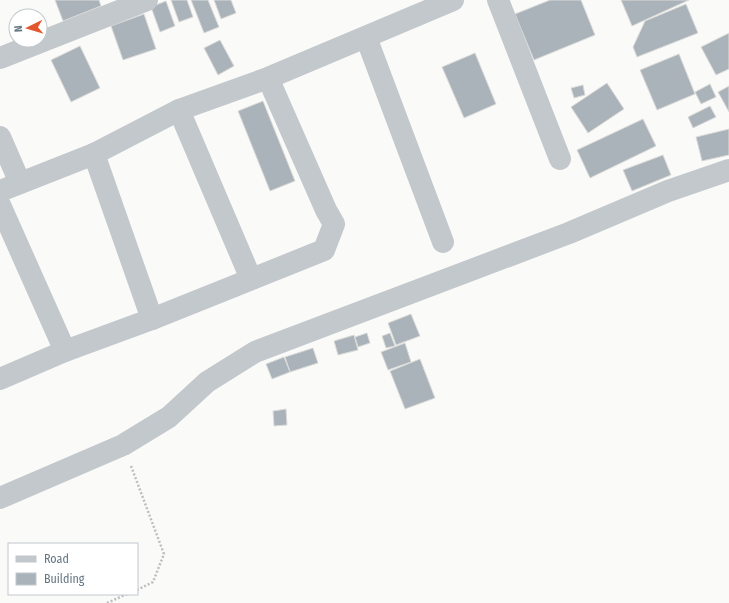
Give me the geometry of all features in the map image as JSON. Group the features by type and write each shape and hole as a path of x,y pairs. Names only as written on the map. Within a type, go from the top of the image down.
{"street":[{"path":"0,191 94,154 179,110 268,78 453,0"},
{"path":"498,0 560,159"},
{"path":"0,58 138,2"},
{"path":"366,37 443,242"},
{"path":"0,380 65,351 152,319 324,250 334,224 326,210 268,78"},
{"path":"179,110 251,280"},
{"path":"0,137 20,183"},
{"path":"94,154 152,319"},
{"path":"0,498 123,445 169,418 207,382 255,352 562,236 668,191 729,170"},
{"path":"0,205 65,351"}],"path":[{"path":"123,445 164,554 153,582 138,590"},
{"path":"107,603 125,595"}],"building":[{"path":"55,0 99,0 101,6 63,21"},
{"path":"171,0 187,0 193,17 179,22"},
{"path":"191,0 208,0 219,27 204,33"},
{"path":"214,0 231,0 236,13 221,19"},
{"path":"550,0 581,0 595,35 534,60 515,14"},
{"path":"621,0 689,0 632,26"},
{"path":"166,1 175,26 160,32 151,7"},
{"path":"686,4 698,33 637,57 633,47 645,21"},
{"path":"144,14 156,49 123,60 111,26"},
{"path":"729,33 729,69 716,75 701,47"},
{"path":"220,40 234,66 218,75 204,48"},
{"path":"80,46 100,88 71,102 51,60"},
{"path":"475,53 496,104 464,118 442,67"},
{"path":"679,54 695,94 657,110 640,70"},
{"path":"607,83 624,109 588,133 571,107"},
{"path":"710,84 716,97 701,104 695,92"},
{"path":"583,85 585,95 574,98 571,88"},
{"path":"729,86 729,112 718,92"},
{"path":"263,101 295,181 270,191 238,111"},
{"path":"710,106 716,117 693,128 688,117"},
{"path":"643,119 656,146 590,178 577,150"},
{"path":"729,129 729,155 702,161 696,137"},
{"path":"663,155 671,175 632,191 623,170"},
{"path":"411,314 420,336 396,345 388,323"},
{"path":"367,333 370,343 358,347 355,337"},
{"path":"390,333 395,346 386,348 382,336"},
{"path":"354,335 358,350 338,355 334,341"},
{"path":"405,343 411,362 388,370 381,352"},
{"path":"313,348 318,363 290,372 285,357"},
{"path":"284,357 290,372 272,379 266,364"},
{"path":"420,359 435,398 405,409 390,371"},
{"path":"286,409 287,425 274,426 273,411"}]}
